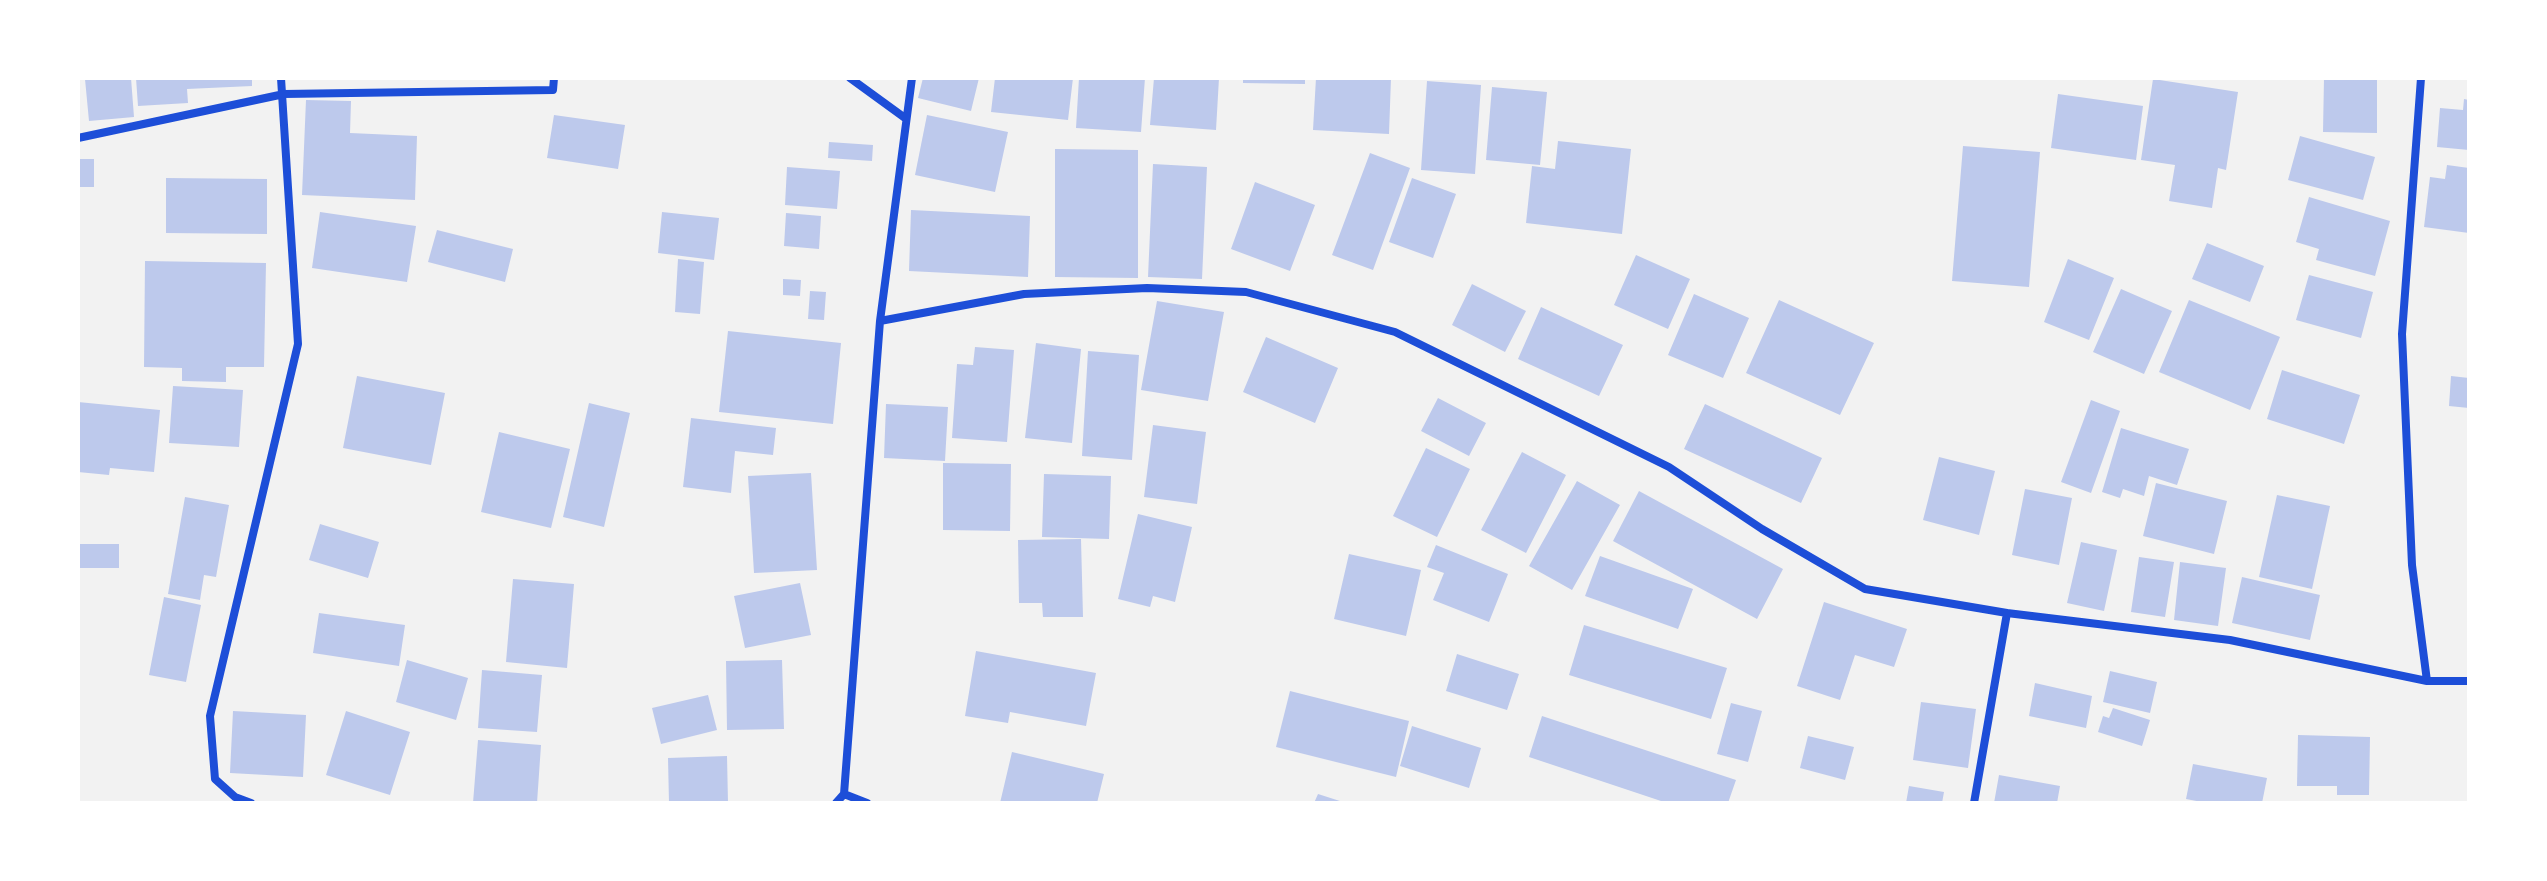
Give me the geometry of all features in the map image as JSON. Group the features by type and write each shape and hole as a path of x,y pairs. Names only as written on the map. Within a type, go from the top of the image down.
{"street":[{"path":"251,803 235,797 215,779 210,716 298,344 281,78"},
{"path":"78,138 284,94 553,90 554,78"},
{"path":"850,78 905,118"},
{"path":"836,803 844,794 880,321 912,78"},
{"path":"2421,78 2402,334 2412,565 2427,681"},
{"path":"880,321 1024,294 1147,288 1246,292 1395,332 1669,467 1762,529 1865,589 2007,613 2230,640 2427,681 2469,681"},
{"path":"1974,803 2007,613"},
{"path":"844,794 867,803"}],"building":[{"path":"131,78 134,117 89,121 85,79"},
{"path":"136,78 252,78 252,86 187,89 188,103 138,106"},
{"path":"923,78 979,78 971,111 918,98"},
{"path":"995,78 1073,78 1068,120 991,112"},
{"path":"1079,78 1145,78 1141,132 1076,128"},
{"path":"1154,78 1219,78 1216,130 1150,125"},
{"path":"1243,78 1305,78 1305,84 1243,83"},
{"path":"1316,78 1391,78 1389,134 1313,130"},
{"path":"2324,78 2377,78 2377,133 2323,132"},
{"path":"2153,79 2238,92 2226,170 2218,168 2212,208 2169,201 2175,165 2141,160"},
{"path":"1427,81 1481,85 1475,174 1421,170"},
{"path":"1492,87 1547,92 1540,165 1486,160"},
{"path":"2058,94 2143,106 2136,160 2051,148"},
{"path":"2464,99 2469,100 2469,150 2437,147 2440,108 2463,110"},
{"path":"306,100 351,101 350,133 417,136 415,200 302,195"},
{"path":"554,115 625,125 618,169 547,158"},
{"path":"927,115 1008,132 995,192 915,175"},
{"path":"2300,136 2375,157 2363,200 2288,180"},
{"path":"1558,141 1631,149 1622,234 1526,223 1532,166 1555,169"},
{"path":"829,142 873,145 872,161 828,158"},
{"path":"1963,146 2040,152 2029,287 1952,281"},
{"path":"1055,149 1138,150 1138,278 1055,277"},
{"path":"1370,153 1410,168 1373,270 1332,255"},
{"path":"78,159 94,159 94,187 78,187"},
{"path":"1153,164 1207,167 1202,279 1148,277"},
{"path":"2447,165 2469,168 2469,233 2424,227 2430,177 2445,179"},
{"path":"787,167 840,171 837,209 785,205"},
{"path":"166,178 267,179 267,234 166,233"},
{"path":"1412,178 1456,194 1433,258 1389,242"},
{"path":"1255,182 1315,205 1290,271 1231,249"},
{"path":"2309,197 2390,221 2375,276 2316,260 2319,249 2296,242"},
{"path":"911,210 1030,216 1028,277 909,271"},
{"path":"320,212 416,226 407,282 312,268"},
{"path":"662,212 719,218 714,260 658,253"},
{"path":"786,213 821,216 819,249 784,246"},
{"path":"437,230 513,249 505,282 428,262"},
{"path":"2207,243 2264,266 2250,302 2192,279"},
{"path":"1636,255 1690,279 1668,329 1614,305"},
{"path":"678,259 704,262 700,314 675,312"},
{"path":"2068,259 2114,278 2089,340 2044,322"},
{"path":"145,261 266,263 264,367 226,367 226,382 182,381 182,368 144,367"},
{"path":"2309,275 2373,292 2361,338 2296,320"},
{"path":"783,279 801,280 800,296 783,295"},
{"path":"1472,284 1526,311 1505,352 1452,325"},
{"path":"2121,289 2172,311 2144,374 2093,352"},
{"path":"810,291 826,292 824,320 808,319"},
{"path":"1694,294 1749,318 1723,378 1668,355"},
{"path":"1779,300 1874,343 1840,415 1746,373"},
{"path":"2189,300 2280,337 2250,410 2159,372"},
{"path":"1157,301 1224,312 1208,401 1141,390"},
{"path":"1541,307 1623,345 1599,396 1518,359"},
{"path":"728,331 841,343 833,424 719,412"},
{"path":"1266,337 1338,368 1315,423 1243,392"},
{"path":"1036,343 1081,349 1072,443 1025,438"},
{"path":"975,347 1014,350 1007,442 952,438 957,364 973,365"},
{"path":"1088,351 1139,355 1132,460 1082,456"},
{"path":"2282,370 2360,395 2344,444 2267,419"},
{"path":"357,376 445,393 431,465 343,448"},
{"path":"2451,376 2469,378 2469,408 2449,406"},
{"path":"173,386 243,390 239,447 169,443"},
{"path":"1438,398 1486,423 1469,456 1421,431"},
{"path":"2091,400 2120,411 2091,493 2061,482"},
{"path":"78,402 160,410 154,472 110,468 109,475 78,472"},
{"path":"589,403 630,413 604,527 563,517"},
{"path":"886,404 948,407 945,461 884,458"},
{"path":"1705,404 1822,458 1801,503 1684,449"},
{"path":"691,418 776,428 773,455 735,451 731,493 683,487"},
{"path":"1153,425 1206,432 1197,504 1144,497"},
{"path":"2121,428 2189,449 2177,485 2149,476 2144,496 2123,489 2120,498 2102,492"},
{"path":"499,432 570,449 551,528 481,512"},
{"path":"1426,448 1470,469 1437,537 1393,516"},
{"path":"1522,452 1566,475 1526,553 1481,530"},
{"path":"1939,457 1995,471 1979,535 1923,520"},
{"path":"943,463 1011,464 1010,531 943,530"},
{"path":"811,473 817,570 754,573 748,476"},
{"path":"1044,474 1111,476 1109,539 1042,537"},
{"path":"1577,481 1620,505 1572,590 1529,566"},
{"path":"2156,483 2227,501 2214,554 2143,536"},
{"path":"2025,489 2072,498 2059,565 2012,555"},
{"path":"1639,491 1783,569 1757,619 1613,541"},
{"path":"2277,495 2330,506 2312,589 2259,577"},
{"path":"185,497 229,505 216,577 204,575 200,600 168,594"},
{"path":"1138,514 1192,527 1175,602 1153,596 1150,607 1118,599"},
{"path":"320,524 379,542 368,578 309,560"},
{"path":"1081,539 1083,617 1043,617 1042,603 1019,603 1018,540"},
{"path":"2081,542 2117,550 2104,611 2067,603"},
{"path":"78,544 119,544 119,568 78,568"},
{"path":"1436,545 1508,574 1489,622 1433,600 1444,573 1427,567"},
{"path":"1349,554 1421,570 1406,636 1334,619"},
{"path":"1600,556 1693,589 1678,629 1585,596"},
{"path":"2139,557 2174,562 2165,617 2131,612"},
{"path":"2180,562 2226,568 2218,626 2174,620"},
{"path":"2242,577 2320,595 2310,640 2232,623"},
{"path":"513,579 574,584 567,668 506,662"},
{"path":"800,583 811,635 745,648 734,596"},
{"path":"164,597 201,605 186,682 149,675"},
{"path":"1824,602 1907,629 1894,667 1855,655 1840,700 1797,686"},
{"path":"319,613 405,625 399,666 313,653"},
{"path":"1584,625 1727,668 1711,719 1569,675"},
{"path":"976,651 1096,673 1086,726 1010,712 1008,723 965,716"},
{"path":"1457,654 1519,674 1507,710 1446,691"},
{"path":"407,660 468,678 456,720 396,702"},
{"path":"782,660 784,729 727,730 726,661"},
{"path":"482,670 542,675 537,732 478,728"},
{"path":"2110,671 2157,682 2150,713 2103,702"},
{"path":"2035,683 2092,696 2086,728 2029,716"},
{"path":"1290,691 1409,721 1396,777 1276,747"},
{"path":"708,695 717,730 661,744 652,708"},
{"path":"1921,702 1976,709 1968,768 1913,760"},
{"path":"1731,703 1762,711 1748,762 1717,754"},
{"path":"2113,708 2150,720 2142,746 2098,732 2103,716 2109,718"},
{"path":"233,711 306,715 303,777 230,773"},
{"path":"346,711 410,732 390,795 326,775"},
{"path":"1542,716 1736,780 1728,803 1667,803 1529,757"},
{"path":"1412,726 1481,748 1469,788 1400,766"},
{"path":"2298,735 2370,737 2369,795 2337,795 2337,786 2297,786"},
{"path":"1808,736 1854,747 1845,780 1800,768"},
{"path":"478,740 541,745 537,803 473,803"},
{"path":"1012,752 1104,774 1097,803 1000,803"},
{"path":"727,756 728,803 669,803 668,758"},
{"path":"2193,764 2267,778 2262,803 2207,803 2186,799"},
{"path":"1999,775 2060,786 2057,803 1994,803"},
{"path":"1909,786 1944,792 1942,803 1906,803"},
{"path":"1318,794 1343,802 1314,803"}]}
